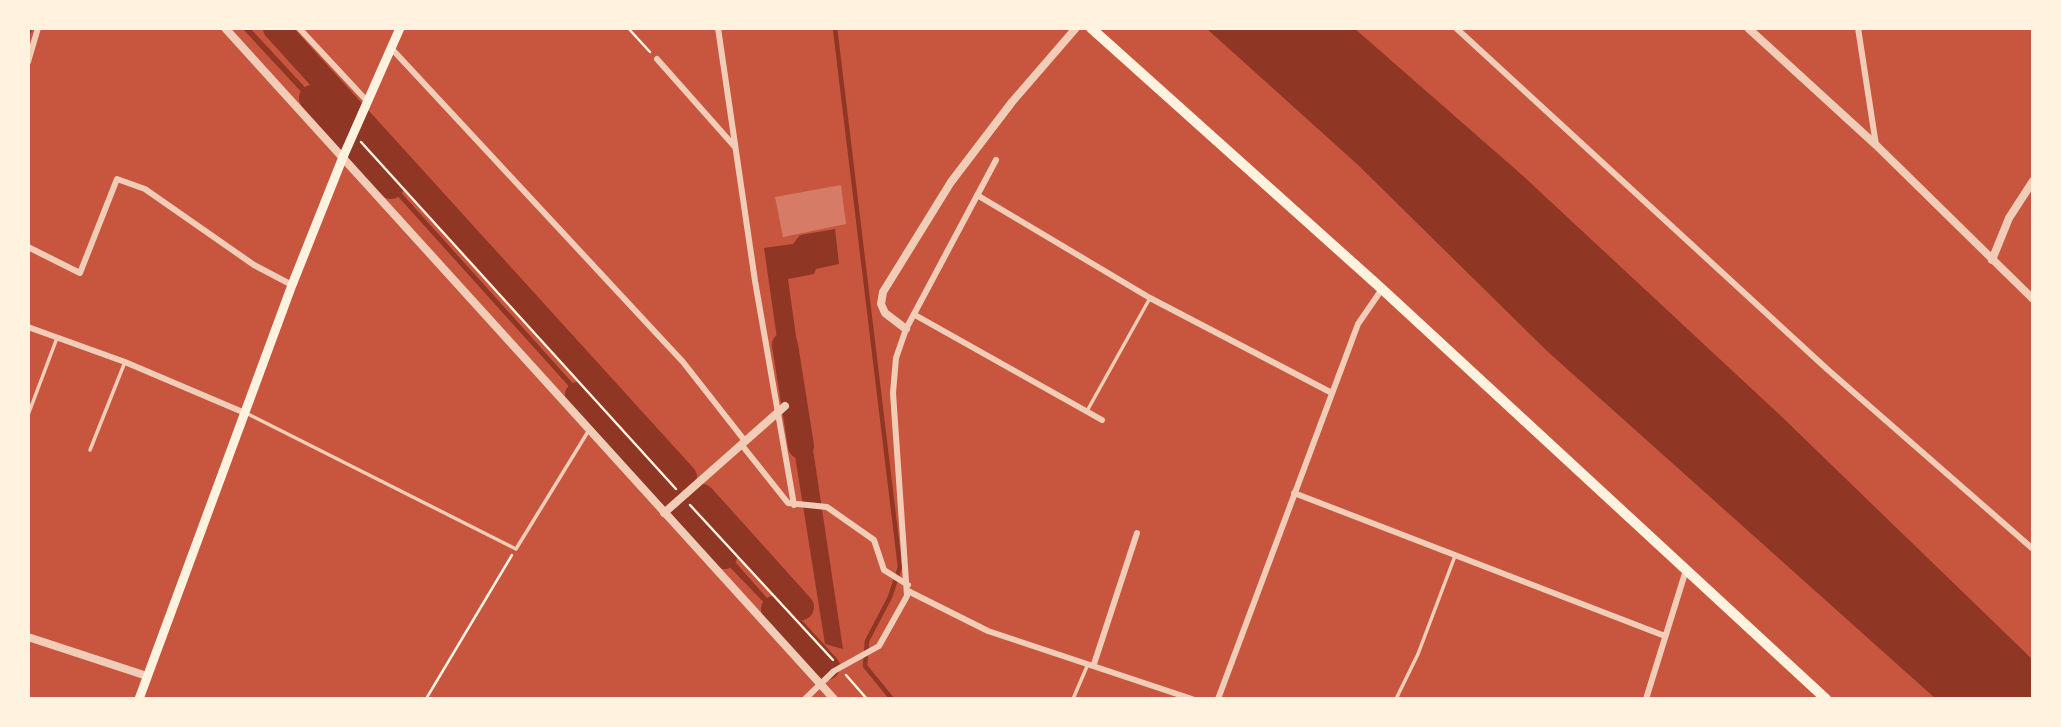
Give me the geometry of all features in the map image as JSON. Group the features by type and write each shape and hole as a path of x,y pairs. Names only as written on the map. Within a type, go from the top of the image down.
{"main road":[{"path":"139,699 292,285 347,147 400,28"},
{"path":"1091,28 1382,289 1826,699"}],"street":[{"path":"28,62 38,28"},
{"path":"225,28 834,699"},
{"path":"299,28 366,104"},
{"path":"718,28 755,281 782,409 794,505"},
{"path":"906,329 885,313 881,304 883,292 951,182 1012,102 1076,28"},
{"path":"1456,28 1827,369 2033,549"},
{"path":"1748,28 1876,145 2033,299"},
{"path":"1858,28 1876,145"},
{"path":"391,48 683,362 788,503 827,507 874,540 884,570 908,588 988,631 1091,663 1192,699"},
{"path":"657,59 736,149"},
{"path":"805,699 837,669 879,646 908,588 893,393 896,358 906,329 996,160"},
{"path":"28,247 80,273 117,179 145,189 254,265 292,285"},
{"path":"1992,260 2008,218 2033,181"},
{"path":"976,195 1150,298 1332,393"},
{"path":"1218,699 1358,324 1382,289"},
{"path":"915,315 1102,420"},
{"path":"28,327 125,362 245,413"},
{"path":"664,513 782,409"},
{"path":"1294,494 1664,636"},
{"path":"1091,663 1137,533"},
{"path":"1646,699 1686,570"},
{"path":"28,637 147,676"}],"lane":[{"path":"1087,411 1150,298"},
{"path":"29,415 57,337"},
{"path":"90,450 125,362"},
{"path":"245,413 516,549 589,430"},
{"path":"1396,699 1418,654 1455,556"},
{"path":"1073,699 1091,663"}],"path":[{"path":"628,28 657,59"},
{"path":"361,142 867,699"},
{"path":"426,699 516,549"}],"shaded area":[{"path":"242,28 250,28 337,122 332,125"},
{"path":"1206,28 1354,28 1522,175 1782,417 2033,660 2033,699 1936,699 1547,351 1357,164"},
{"path":"370,158 605,419 601,422 367,162"},
{"path":"835,229 839,264 816,269 814,274 788,279 801,372 787,382 783,380 764,248 793,244 800,235"},
{"path":"806,403 843,649 825,644 789,418"},
{"path":"611,425 655,474 648,476 607,429"},
{"path":"703,526 800,635 798,638 696,532"}],"building":[{"path":"841,185 846,224 783,237 775,197"}],"waterway":[{"path":"28,34 30,28"},
{"path":"276,28 684,477"},
{"path":"835,28 900,567 890,597 867,641 865,666 892,699"},
{"path":"312,98 391,186"},
{"path":"785,345 801,446"},
{"path":"578,395 724,556"},
{"path":"702,497 801,607"},
{"path":"774,609 827,667"}]}
